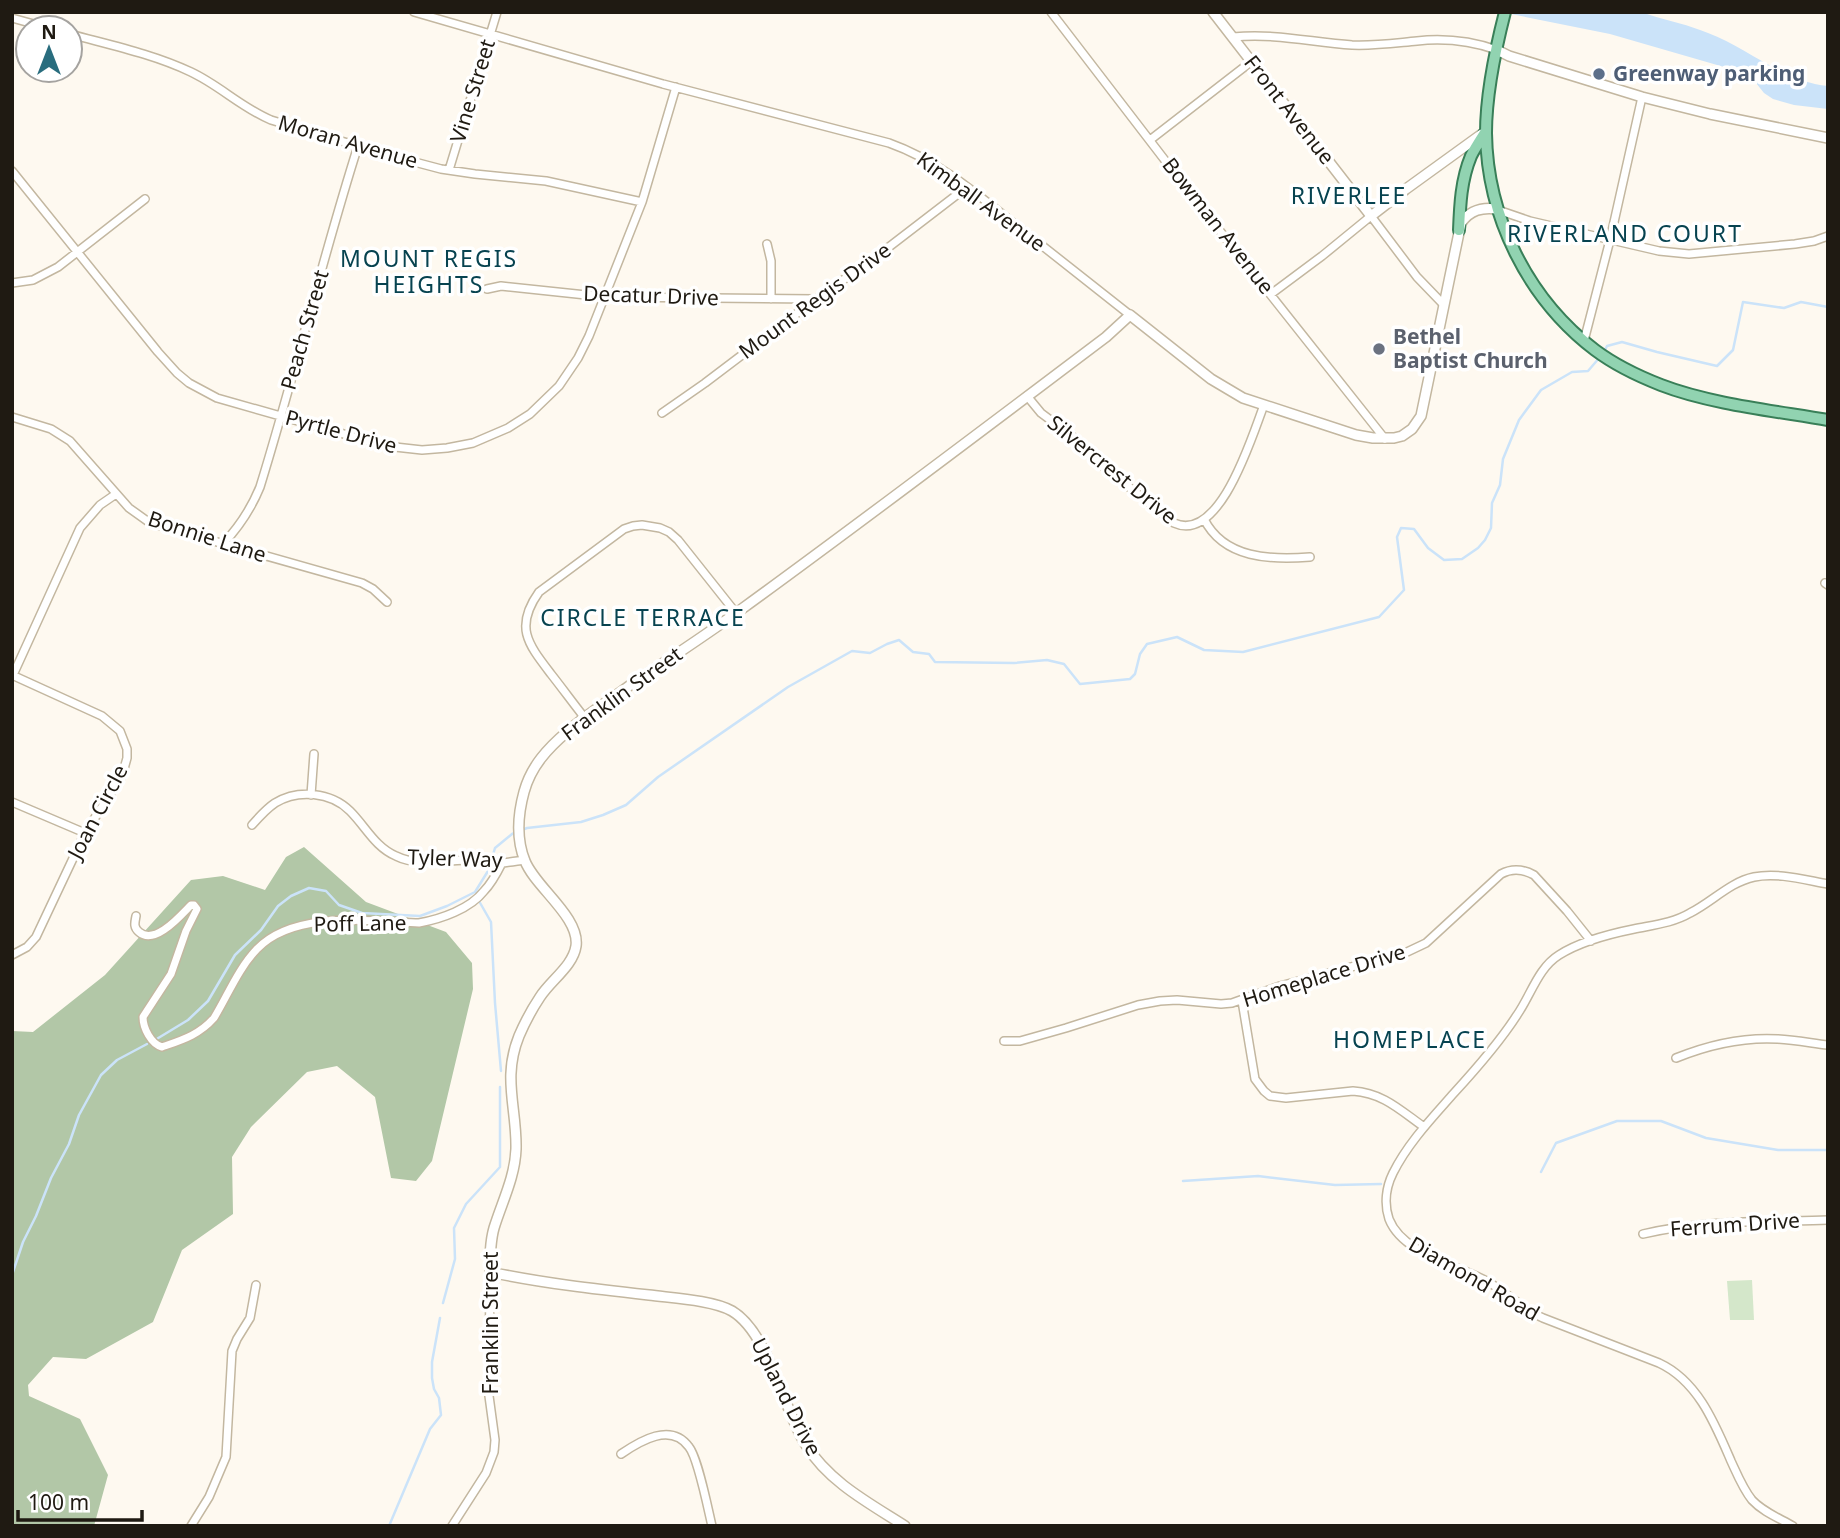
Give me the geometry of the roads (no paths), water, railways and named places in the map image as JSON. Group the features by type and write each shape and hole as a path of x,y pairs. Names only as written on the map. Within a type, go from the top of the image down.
{"main road":[{"path":"1505,12 1490,86 1486,131 1490,177 1497,209 1518,258 1560,317 1595,350 1639,375 1691,394 1828,420"},
{"path":"1459,230 1460,201 1465,178 1472,156 1486,131"}],"street":[{"name":"Kimball Avenue","path":"414,12 676,87 905,148 967,187 1220,385 1243,398 1264,405 1356,435 1385,439"},
{"name":"Vine Street","path":"449,170 497,12"},
{"name":"Bowman Avenue","path":"1051,12 1385,439"},
{"name":"Front Avenue","path":"1213,12 1418,277 1444,305"},
{"path":"1233,37 1271,36 1352,45 1439,39 1464,41 1642,97 1828,138"},
{"name":"Moran Avenue","path":"84,38 175,65 204,79 258,115 358,146 449,170 546,181 642,202"},
{"path":"1150,140 1252,61"},
{"name":"Pyrtle Drive","path":"12,171 158,352 177,373 202,391 280,417 386,446 404,449 447,448 481,440 515,425 559,386 584,347 642,202 676,87"},
{"path":"1584,341 1642,97"},
{"path":"1271,293 1322,256 1406,188 1486,131"},
{"name":"Peach Street","path":"223,544 255,499 358,146"},
{"name":"Mount Regis Drive","path":"662,413 967,187"},
{"path":"12,283 33,280 58,267 145,199"},
{"path":"1385,439 1406,434 1421,415 1459,230 1464,219 1475,211 1497,209 1530,221 1610,240 1659,251 1689,254 1795,244 1828,236"},
{"path":"767,244 771,261 771,299"},
{"name":"Decatur Drive","path":"487,289 502,286 605,297 816,299"},
{"name":"Franklin Street","path":"452,1526 486,1473 494,1452 489,1396 491,1243 511,1178 516,1147 509,1079 514,1051 528,1016 571,961 576,946 571,923 538,883 524,860 519,819 526,786 537,763 584,717 736,613 1106,337 1130,315"},
{"name":"Silvercrest Drive","path":"1027,396 1041,413 1080,442 1105,468 1180,526 1190,526 1204,519 1222,500 1239,470 1264,405"},
{"name":"Bonnie Lane","path":"12,417 61,434 130,509 150,523 362,583 387,602"},
{"path":"12,675 80,528 100,505 116,494"},
{"name":"Silvercrest Drive","path":"1204,519 1215,537 1240,551 1271,558 1310,557"},
{"path":"584,717 532,650 525,632 525,621 532,601 539,592 624,529 642,524 668,532 678,540 736,613"},
{"name":"Joan Circle","path":"12,675 102,716 120,732 125,741 127,758 122,776 85,833 36,937 27,947 12,955"},
{"path":"311,795 314,754"},
{"name":"Tyler Way","path":"252,825 265,810 291,796 325,796 338,801 349,810 383,849 410,861 524,860"},
{"path":"12,802 85,833"},
{"name":"Poff Lane","path":"136,916 136,929 150,935 164,930 191,905 197,906 171,974 143,1017 154,1044 162,1047 191,1037 207,1026 247,960 258,947 277,934 290,928 330,921 430,921 476,900 492,881 499,862"},
{"name":"Homeplace Drive","path":"1003,1041 1020,1041 1138,1005 1160,1001 1221,1004 1242,1001 1280,986 1416,948 1445,927 1501,874 1513,870 1534,875 1591,941"},
{"name":"Diamond Road","path":"1793,1526 1760,1507 1749,1496 1709,1415 1695,1392 1677,1373 1659,1363 1543,1318 1480,1277 1424,1253 1406,1242 1393,1227 1387,1208 1388,1187 1398,1164 1424,1127 1516,1017 1548,964 1566,951 1613,934 1681,918 1737,883 1754,877 1776,876 1828,884"},
{"path":"1242,1001 1255,1079 1270,1096 1286,1098 1364,1092 1385,1099 1424,1127"},
{"path":"1676,1058 1708,1047 1742,1040 1779,1039 1828,1045"},
{"name":"Ferrum Drive","path":"1643,1234 1715,1223 1828,1220"},
{"name":"Upland Drive","path":"490,1272 536,1282 683,1299 718,1305 734,1312 749,1325 758,1340 796,1428 814,1458 841,1484 905,1526"},
{"path":"191,1526 209,1497 226,1457 232,1351 250,1318 257,1285"},
{"path":"621,1454 637,1442 654,1436 671,1436 685,1442 693,1454 712,1526"}],"water":[{"path":"1501,12 1641,12 1686,25 1723,39 1796,78 1828,86 1828,109 1794,105 1773,99 1764,93 1752,78 1724,67 1610,34"}],"waterway":[{"path":"1604,352 1607,346 1622,342 1717,366 1733,350 1743,302 1784,308 1801,302 1828,307"},
{"path":"155,1040 188,1020 208,1001 235,955 261,930 278,906 291,896 309,888 326,891 339,905 362,913 420,916 447,906 475,892 488,871 495,848 512,834 527,828 581,822 626,805 658,777 788,687 852,651 870,653 899,640 913,652 929,654 935,662 1014,663 1047,660 1064,664 1080,684 1130,679 1135,674 1140,654 1147,644 1177,637 1204,650 1243,652 1379,617 1404,590 1397,537 1401,528 1414,529 1428,548 1444,560 1462,559 1478,548 1491,528 1492,503 1500,485 1503,459 1519,420 1541,390 1572,372 1588,371 1600,357"},
{"path":"479,901 491,922 501,1071"},
{"path":"12,1275 23,1242 69,1144 79,1115 101,1075 117,1060 147,1044"},
{"path":"443,1303 455,1259 454,1228 466,1204 500,1167 500,1087"},
{"path":"1541,1172 1556,1143 1617,1121 1661,1121 1706,1138 1778,1150 1828,1150"},
{"path":"1183,1181 1258,1176 1335,1185 1381,1184"},
{"path":"389,1526 430,1429 441,1415 432,1378 432,1362 440,1318"}],"place":[{"name":"Greenway parking","path":"1599,74"},
{"name":"Bethel Baptist Church","path":"1379,349"}],"district":[{"name":"RIVERLEE","path":"1349,196"},
{"name":"RIVERLAND COURT","path":"1625,234"},
{"name":"MOUNT REGIS HEIGHTS","path":"429,272"},
{"name":"CIRCLE TERRACE","path":"643,618"},
{"name":"HOMEPLACE","path":"1410,1040"}]}
